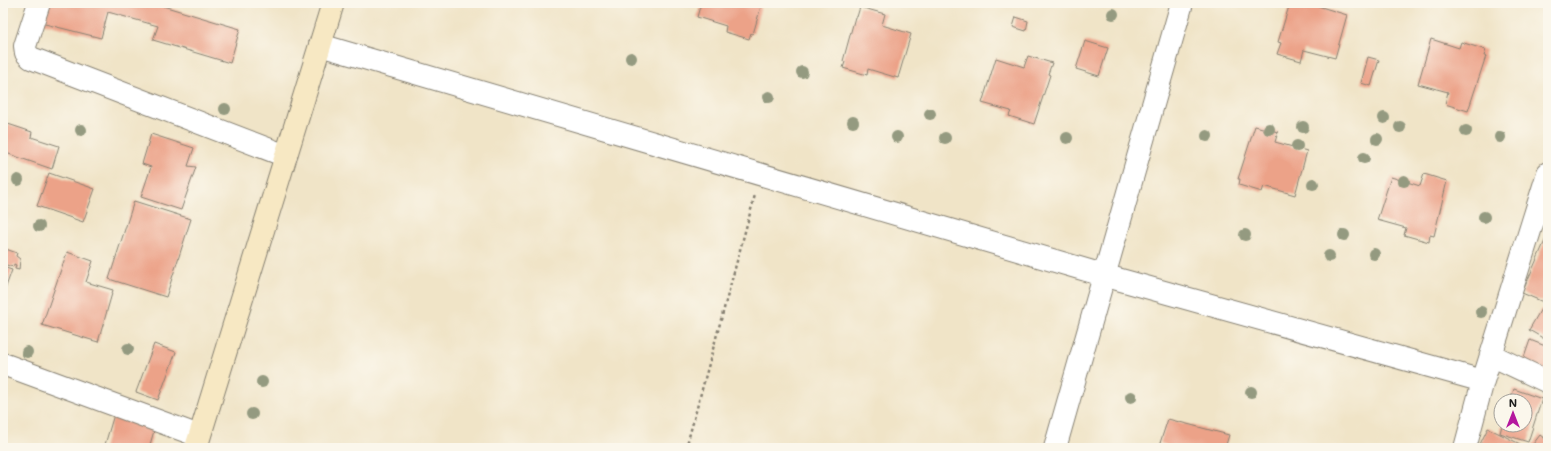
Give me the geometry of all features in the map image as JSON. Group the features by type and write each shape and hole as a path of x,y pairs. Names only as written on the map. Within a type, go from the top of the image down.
{"main road":[{"path":"198,442 333,3"}],"street":[{"path":"39,3 25,46 26,53 31,58 286,156"},
{"path":"1055,448 1103,275 1182,3"},
{"path":"320,45 1103,275 1483,381"},
{"path":"1465,448 1483,381 1548,173"},
{"path":"1491,355 1548,382"},
{"path":"3,364 198,442"}],"path":[{"path":"686,448 760,173"}],"building":[{"path":"46,3 164,3 163,6 240,29 230,63 153,40 158,26 108,12 101,38 41,23"},
{"path":"701,3 762,3 753,34 751,33 749,39 725,32 726,26 697,17"},
{"path":"1290,3 1319,3 1318,6 1347,15 1335,58 1304,50 1301,61 1277,54 1281,43 1278,42"},
{"path":"860,7 885,14 882,25 911,34 898,78 868,69 867,75 843,68 845,62 843,61 855,17 857,17"},
{"path":"1016,17 1028,21 1026,31 1013,27"},
{"path":"1431,39 1459,48 1461,42 1486,50 1484,56 1486,56 1468,111 1445,104 1448,92 1418,84"},
{"path":"1085,41 1108,48 1099,76 1076,69"},
{"path":"1028,56 1052,63 1048,74 1050,75 1034,124 1009,116 1011,111 982,103 996,58 1024,67"},
{"path":"1368,57 1379,60 1371,86 1361,83"},
{"path":"5,123 32,132 31,137 59,146 52,169 3,152 3,127"},
{"path":"1255,126 1278,132 1275,142 1307,151 1295,195 1264,186 1262,192 1239,185 1240,179 1238,179"},
{"path":"151,134 194,148 188,166 196,167 181,210 141,197 151,167 142,164"},
{"path":"49,173 95,189 83,222 37,206"},
{"path":"1424,174 1447,181 1434,236 1430,235 1429,242 1404,235 1406,228 1377,220 1391,177 1420,186"},
{"path":"134,201 191,219 166,297 109,279"},
{"path":"1548,234 1548,304 1522,293"},
{"path":"3,248 17,253 16,256 20,259 19,270 15,269 16,265 14,264 13,267 3,264"},
{"path":"67,252 93,261 86,282 113,290 98,342 42,325"},
{"path":"3,267 12,270 3,295"},
{"path":"1541,309 1548,312 1548,341 1529,330"},
{"path":"1530,340 1548,347 1548,381 1519,372"},
{"path":"154,344 176,352 158,400 136,392"},
{"path":"1514,389 1525,393 1513,393"},
{"path":"1533,396 1542,399 1533,427"},
{"path":"115,411 156,424 149,448 104,448"},
{"path":"1168,419 1229,435 1225,448 1165,448 1166,445 1160,443"},
{"path":"1488,428 1493,430 1493,433 1498,433 1526,448 1484,448 1479,446"},
{"path":"1500,433 1531,433 1528,442"},
{"path":"1540,435 1548,441 1548,448 1530,448"}]}
